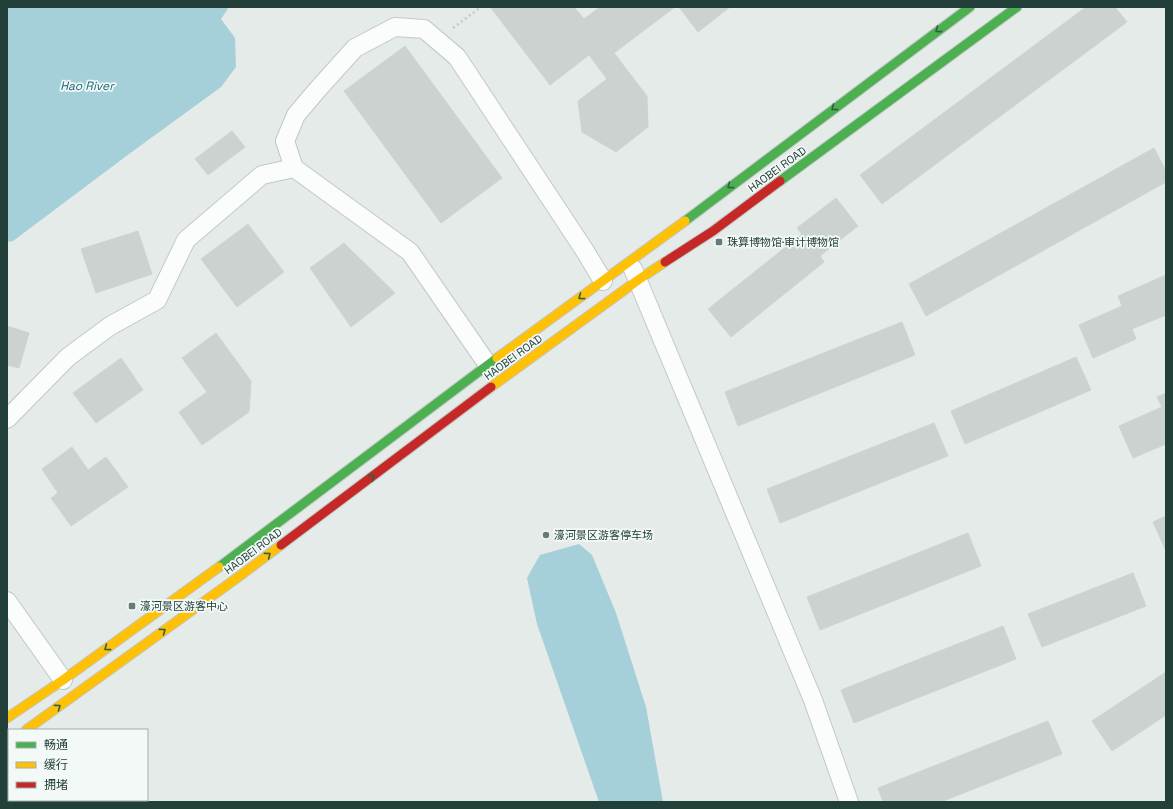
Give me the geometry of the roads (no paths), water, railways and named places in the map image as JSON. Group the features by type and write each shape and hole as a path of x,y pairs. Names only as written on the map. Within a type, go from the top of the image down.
{"street":[{"name":"HAOBEI ROAD","path":"7,718 63,680 230,559 488,365 657,242 970,7"},
{"name":"HAOBEI ROAD","path":"27,729 241,575 498,382 638,280 713,231 1017,7"},
{"path":"488,365 410,252 294,168 285,141 296,115 355,48 395,27 424,29 457,58 585,251 603,281"},
{"path":"7,419 68,357 110,326 157,300 186,240 262,175 294,168"},
{"path":"630,261 813,700 849,802"},
{"path":"7,602 63,680"}],"water":[{"name":"Hao River","path":"7,7 229,7 221,19 235,38 236,67 221,87 13,241 7,242"},
{"path":"579,544 592,555 616,613 646,707 663,802 599,802 537,624 527,578 540,555"}],"place":[{"name":"珠算博物馆·审计博物馆","path":"719,242"},
{"name":"濠河景区游客停车场","path":"546,535"},
{"name":"濠河景区游客中心","path":"132,606"}]}
